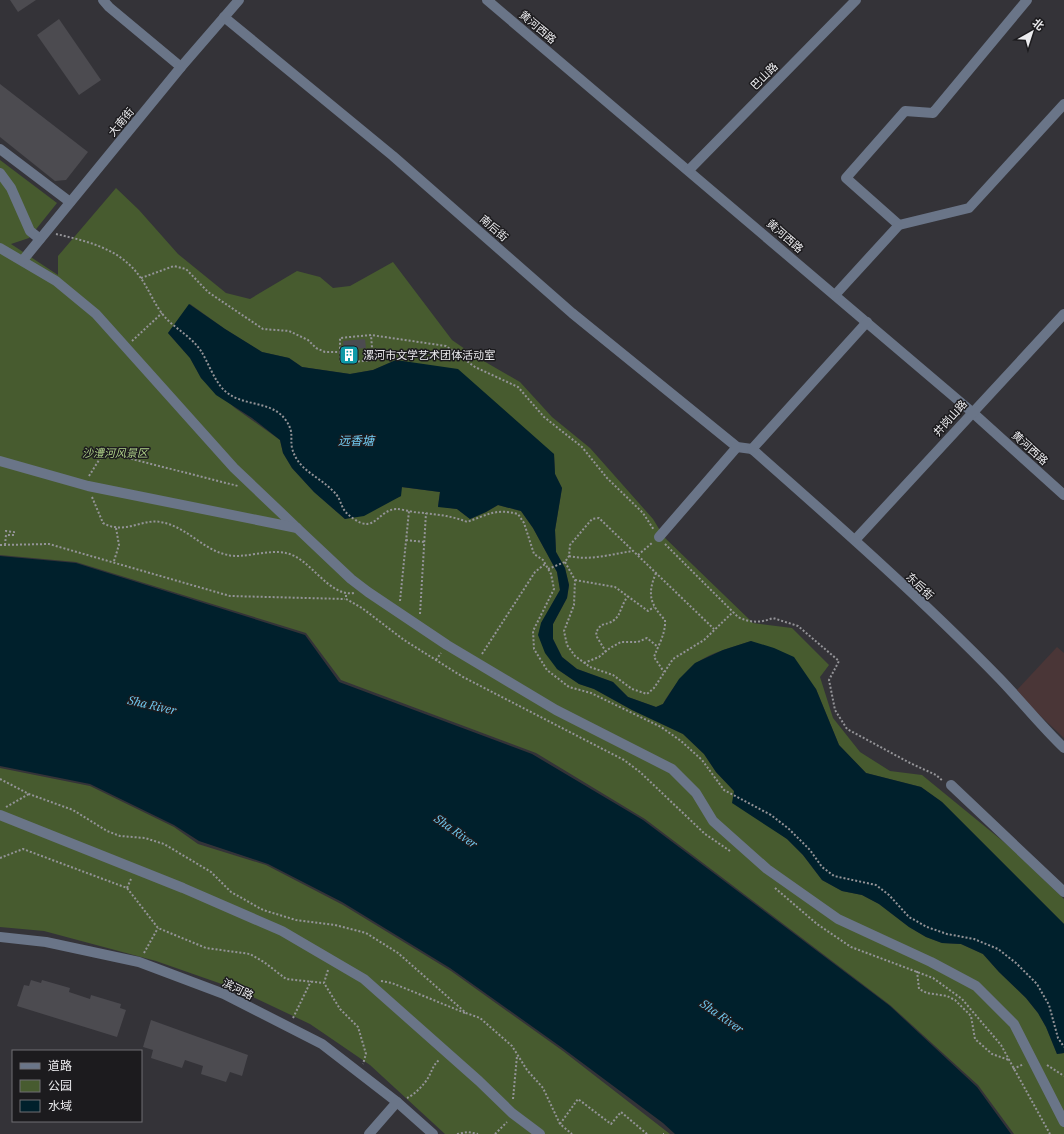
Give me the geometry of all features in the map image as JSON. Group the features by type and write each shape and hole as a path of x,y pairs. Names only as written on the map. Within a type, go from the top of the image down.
{"street":[{"path":"103,0 109,7 181,67"},
{"name":"大南街","path":"23,260 181,67 239,0"},
{"name":"黄河西路","path":"487,0 689,170 972,412 1064,495"},
{"name":"巴山路","path":"689,170 856,0"},
{"path":"900,225 846,178 905,111 933,113 1027,0"},
{"name":"南后街","path":"224,17 393,156 572,313 737,447"},
{"path":"835,295 900,225 969,208 1064,104"},
{"path":"0,149 70,202"},
{"path":"0,173 11,188 30,231 43,235"},
{"path":"0,248 23,260 56,281 96,314 234,468 351,579 476,663 556,710 672,769 696,793 713,821 767,869 838,919 931,962 976,986 1014,1024 1064,1122"},
{"name":"井岗山路","path":"855,540 1064,314"},
{"path":"659,537 737,447 752,449 867,322"},
{"name":"东后街","path":"752,449 855,540 1000,680 1064,748"},
{"path":"0,461 88,486 297,528"},
{"path":"951,785 1064,892"},
{"path":"0,815 190,891 282,931 364,979 448,1052 512,1113 540,1134"},
{"name":"滨河路","path":"0,937 46,942 139,962 224,994 322,1044 396,1102 431,1133"},
{"path":"369,1134 396,1102"}],"path":[{"path":"43,235 86,241 116,254 141,278 162,313 190,338 200,350 224,390 234,397 253,404 267,406 280,413 293,433 292,448 299,463 307,472 333,490 339,498 343,512 364,525 378,521 383,514 395,509 454,517 467,522 493,511 506,510 518,514 524,523 534,554 543,560 551,574 554,589 534,631 534,649 547,670 569,687 591,693 661,727 702,760 724,790 771,815 789,829 810,850 822,867 834,876 876,885 889,895 909,917 927,927 947,934 974,939 998,949 1016,963 1036,984 1049,1005 1058,1038 1064,1047"},
{"path":"141,278 174,266 186,270 208,292 263,329 289,331 308,340 316,348 325,352 340,352"},
{"path":"126,347 162,313"},
{"path":"371,335 373,360 341,363 340,338 371,335 446,346 475,367 518,387 544,416 582,447 607,478 643,513 669,550 733,612 746,622 763,622 773,618 798,626 839,662 829,680 835,710 847,728 910,763 936,775 945,783 951,785"},
{"path":"398,612 408,511"},
{"path":"419,626 426,513"},
{"path":"548,569 565,562 569,556 570,545 592,519 599,518 714,630"},
{"path":"5,545 6,535 14,535 14,532 6,531 6,528"},
{"path":"114,562 119,545 116,528"},
{"path":"638,555 659,537"},
{"path":"406,540 424,542"},
{"path":"0,546 48,544 230,596 346,599 362,608 404,640 463,677 624,760 667,796 705,834 731,851"},
{"path":"569,556 577,558 596,558 634,551"},
{"path":"565,562 575,580 574,605 564,631 567,645 575,656 584,663 613,674 632,689 647,694 654,688 673,659 704,640 733,612"},
{"path":"476,663 498,626 531,578 545,564"},
{"path":"656,573 652,583 651,600 654,607 666,620 654,657 664,672"},
{"path":"575,580 615,587 648,611 654,607"},
{"path":"606,652 596,637 596,632 601,625 613,623 618,618 628,596"},
{"path":"584,663 598,657 621,642 638,642 647,638 658,647"},
{"path":"0,779 29,794 73,810 107,831 120,836 145,838 164,844 211,872 231,892 263,910 296,920 335,925 366,933 398,953 466,1014"},
{"path":"0,809 29,794"},
{"path":"0,858 23,849 127,888 158,928 206,948 250,954 264,962 286,979 324,983"},
{"path":"772,886 817,924 850,947 933,978 962,999 1001,1045 1050,1134"},
{"path":"139,962 158,928"},
{"path":"331,961 324,983 340,1009 358,1027 366,1054 360,1074"},
{"path":"917,971 919,989 927,993 947,996 954,1000 971,1016 975,1039 992,1054 1009,1060"},
{"path":"364,979 392,983 466,1014 480,1018 512,1046 527,1070 543,1088 560,1124 572,1134"},
{"path":"288,1027 311,981"},
{"path":"396,1102 411,1096 428,1079 434,1064 448,1052"},
{"path":"1032,1061 1047,1065 1064,1076"},
{"path":"560,1124 578,1099 611,1124 621,1112 647,1134"},
{"path":"457,1134 468,1132 478,1134"}],"shaded area":[{"path":"1057,647 1064,653 1064,738 1015,692"}],"green space":[{"name":"沙澧河风景区","path":"0,160 57,203 29,238 11,244 58,275 58,256 116,188 139,210 178,254 226,293 250,299 297,271 320,277 333,288 350,286 393,262 452,340 475,356 520,382 552,417 590,448 653,519 664,537 753,623 792,628 829,665 820,677 833,718 860,752 890,771 922,775 1010,847 1064,899 1064,924 942,802 921,787 866,773 839,745 816,689 751,641 716,653 696,663 678,682 663,704 656,707 628,697 613,682 577,669 562,657 553,639 553,624 567,598 569,585 565,568 556,552 555,530 562,488 555,474 554,454 396,360 373,370 350,374 302,367 289,358 262,352 225,329 190,304 168,333 190,358 201,378 235,408 280,440 283,453 292,468 314,492 345,519 401,496 401,487 440,492 438,506 457,509 470,519 498,505 521,511 533,528 557,572 560,590 541,623 557,669 579,684 594,689 632,710 683,734 704,754 716,772 734,791 771,827 787,839 803,855 822,880 842,891 862,895 879,904 909,927 926,937 942,943 961,944 983,954 1026,998 1038,1013 1046,1027 1057,1054 1064,1053 1064,1134 1014,1134 978,1085 890,1005 645,819 536,753 341,680 306,633 76,562 0,555"},
{"path":"0,768 90,786 174,827 198,844 266,865 343,905 451,971 563,1051 670,1134 445,1134 370,1065 310,1024 236,989 156,961 44,931 0,927"}],"water":[{"name":"远香塘","path":"189,304 262,352 289,358 302,367 350,374 373,370 396,360 458,369 554,454 555,474 562,488 555,530 556,552 565,568 569,585 567,598 553,624 553,639 562,657 577,669 613,682 628,697 656,707 663,704 679,679 695,663 723,650 751,641 774,648 794,657 816,689 839,745 866,773 921,787 942,802 1064,924 1064,1053 1057,1054 1046,1027 1038,1013 1026,998 983,954 961,944 942,943 926,937 909,927 879,904 862,895 842,891 822,880 803,855 787,839 732,803 734,791 716,772 704,754 683,734 632,710 594,689 579,684 557,669 545,653 538,635 541,623 560,590 557,572 533,528 521,511 498,505 470,519 457,509 438,507 440,492 402,487 401,496 364,516 345,519 314,492 292,468 283,453 280,440 252,418 216,395 201,378 190,358 168,333"},
{"name":"Sha River","path":"0,556 76,563 305,635 339,682 532,754 643,820 890,1006 977,1087 1011,1134 675,1134 663,1123 561,1047 450,968 342,902 268,864 199,841 174,825 90,784 0,766"}],"building":[{"path":"10,0 36,0 18,12"},
{"path":"59,19 101,80 79,95 37,35"},
{"path":"0,84 88,152 66,180 55,181 0,137"},
{"name":"漯河市文学艺术团体活动室","path":"365,339 366,348 354,349 355,360 345,361 343,341"},
{"path":"31,980 41,983 42,980 70,988 69,992 90,999 91,995 121,1004 120,1008 126,1010 117,1037 17,1006 24,985 29,986"},
{"path":"151,1020 248,1055 242,1076 230,1072 226,1082 201,1074 203,1066 185,1060 182,1068 151,1058 153,1050 143,1047"}],"place":[{"name":"漯河市文学艺术团体活动室","path":"349,355"}]}
